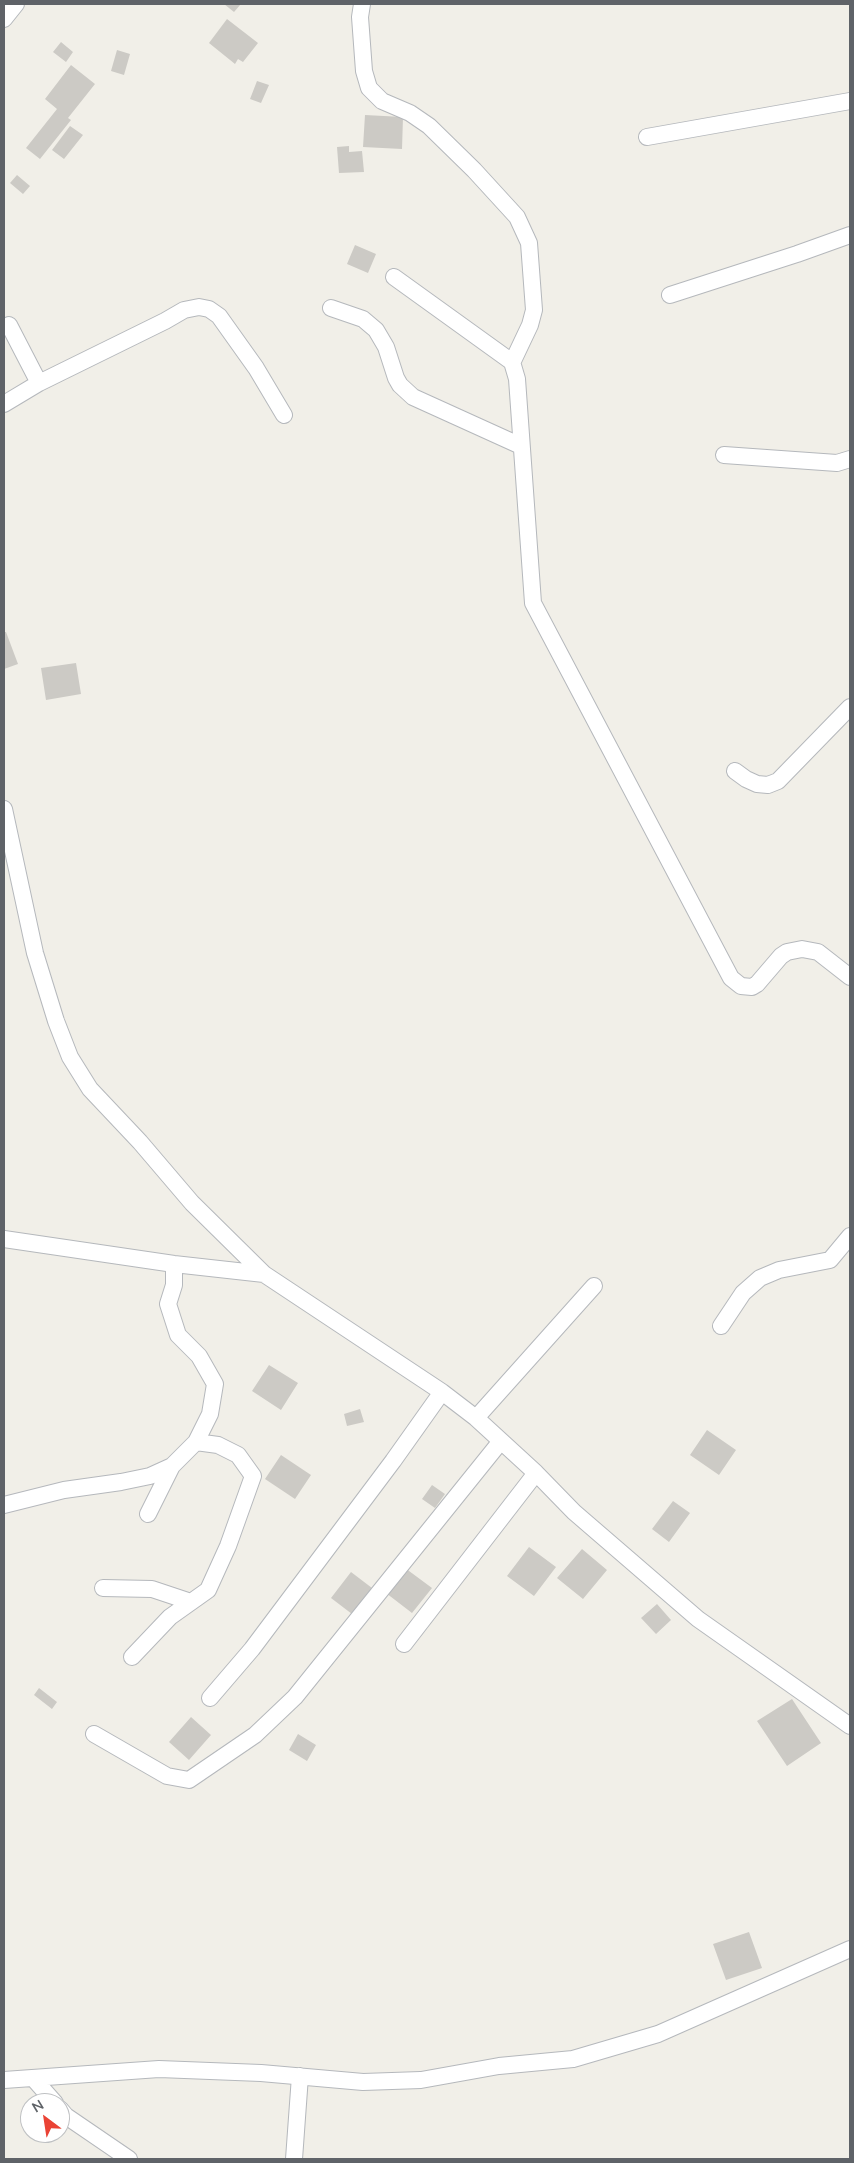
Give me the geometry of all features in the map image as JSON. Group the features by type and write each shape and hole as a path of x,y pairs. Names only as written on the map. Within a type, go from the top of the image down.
{"street":[{"path":"4,18 16,4"},
{"path":"362,4 360,18 364,70 366,82 373,93 387,104 410,113 428,126 474,170 516,217 529,243 534,310 530,325 512,363"},
{"path":"647,138 850,101"},
{"path":"670,295 797,254 850,234"},
{"path":"394,277 512,363 517,379 533,603 731,978 741,986 752,987 757,984 781,956 787,952 802,948 818,952 850,977"},
{"path":"4,404 39,383 189,308 204,307 219,316 256,368 284,414"},
{"path":"331,308 363,319 376,330 386,347 400,386 413,397 521,446"},
{"path":"9,325 39,383"},
{"path":"724,454 838,463 850,459"},
{"path":"735,771 757,784 768,785 778,781 850,707"},
{"path":"4,809 9,854 35,952 56,1021 70,1058 90,1089 140,1142 192,1204 264,1274 442,1392 476,1418 536,1473 574,1512 698,1619 850,1726"},
{"path":"721,1326 743,1293 760,1278 779,1270 830,1260 850,1236"},
{"path":"4,1239 174,1264 264,1274"},
{"path":"148,1514 172,1466 196,1442 210,1414 215,1384 199,1356 178,1335 168,1304 174,1285 174,1264"},
{"path":"476,1418 594,1286"},
{"path":"210,1698 252,1649 393,1461 442,1392"},
{"path":"94,1734 168,1776 189,1780 255,1735 295,1697 501,1441"},
{"path":"132,1657 170,1617 208,1590 228,1546 253,1476 238,1454 218,1444 196,1442"},
{"path":"4,1505 64,1490 150,1476 172,1466"},
{"path":"404,1644 536,1473"},
{"path":"103,1588 152,1589 191,1602"},
{"path":"4,2080 159,2069 300,2076 363,2082 422,2080 499,2066 573,2059 658,2034 850,1949"},
{"path":"294,2159 300,2076"},
{"path":"34,2078 47,2093"},
{"path":"70,2119 129,2159"}],"building":[{"path":"224,4 241,4 234,12"},
{"path":"227,19 258,43 243,62 238,59 235,64 209,43"},
{"path":"61,42 73,52 66,62 53,52"},
{"path":"117,50 130,54 124,75 111,71"},
{"path":"71,65 95,84 68,118 71,120 40,159 26,148 57,109 45,99"},
{"path":"257,81 269,85 261,103 250,99"},
{"path":"365,115 403,117 402,149 363,147"},
{"path":"70,126 83,135 64,159 52,150"},
{"path":"349,146 349,152 362,151 364,172 339,173 337,147"},
{"path":"17,175 30,186 23,194 10,183"},
{"path":"355,245 376,254 368,273 347,264"},
{"path":"4,632 6,632 18,664 4,669"},
{"path":"76,663 81,694 46,700 41,668"},
{"path":"269,1365 298,1383 281,1410 252,1391"},
{"path":"360,1409 364,1422 347,1426 344,1414"},
{"path":"707,1430 736,1450 719,1475 690,1455"},
{"path":"281,1455 311,1475 295,1499 265,1479"},
{"path":"432,1485 445,1494 435,1508 422,1499"},
{"path":"673,1501 690,1513 669,1542 652,1529"},
{"path":"529,1547 556,1567 534,1596 507,1576"},
{"path":"582,1549 607,1570 583,1599 557,1578"},
{"path":"405,1568 432,1588 412,1613 386,1593"},
{"path":"351,1572 372,1588 352,1614 331,1598"},
{"path":"657,1604 671,1620 656,1634 641,1618"},
{"path":"39,1688 57,1702 52,1709 34,1695"},
{"path":"792,1699 821,1743 787,1766 757,1721"},
{"path":"191,1717 211,1735 189,1760 169,1742"},
{"path":"298,1734 316,1745 307,1761 289,1750"},
{"path":"749,1932 762,1968 726,1980 713,1944"}]}
